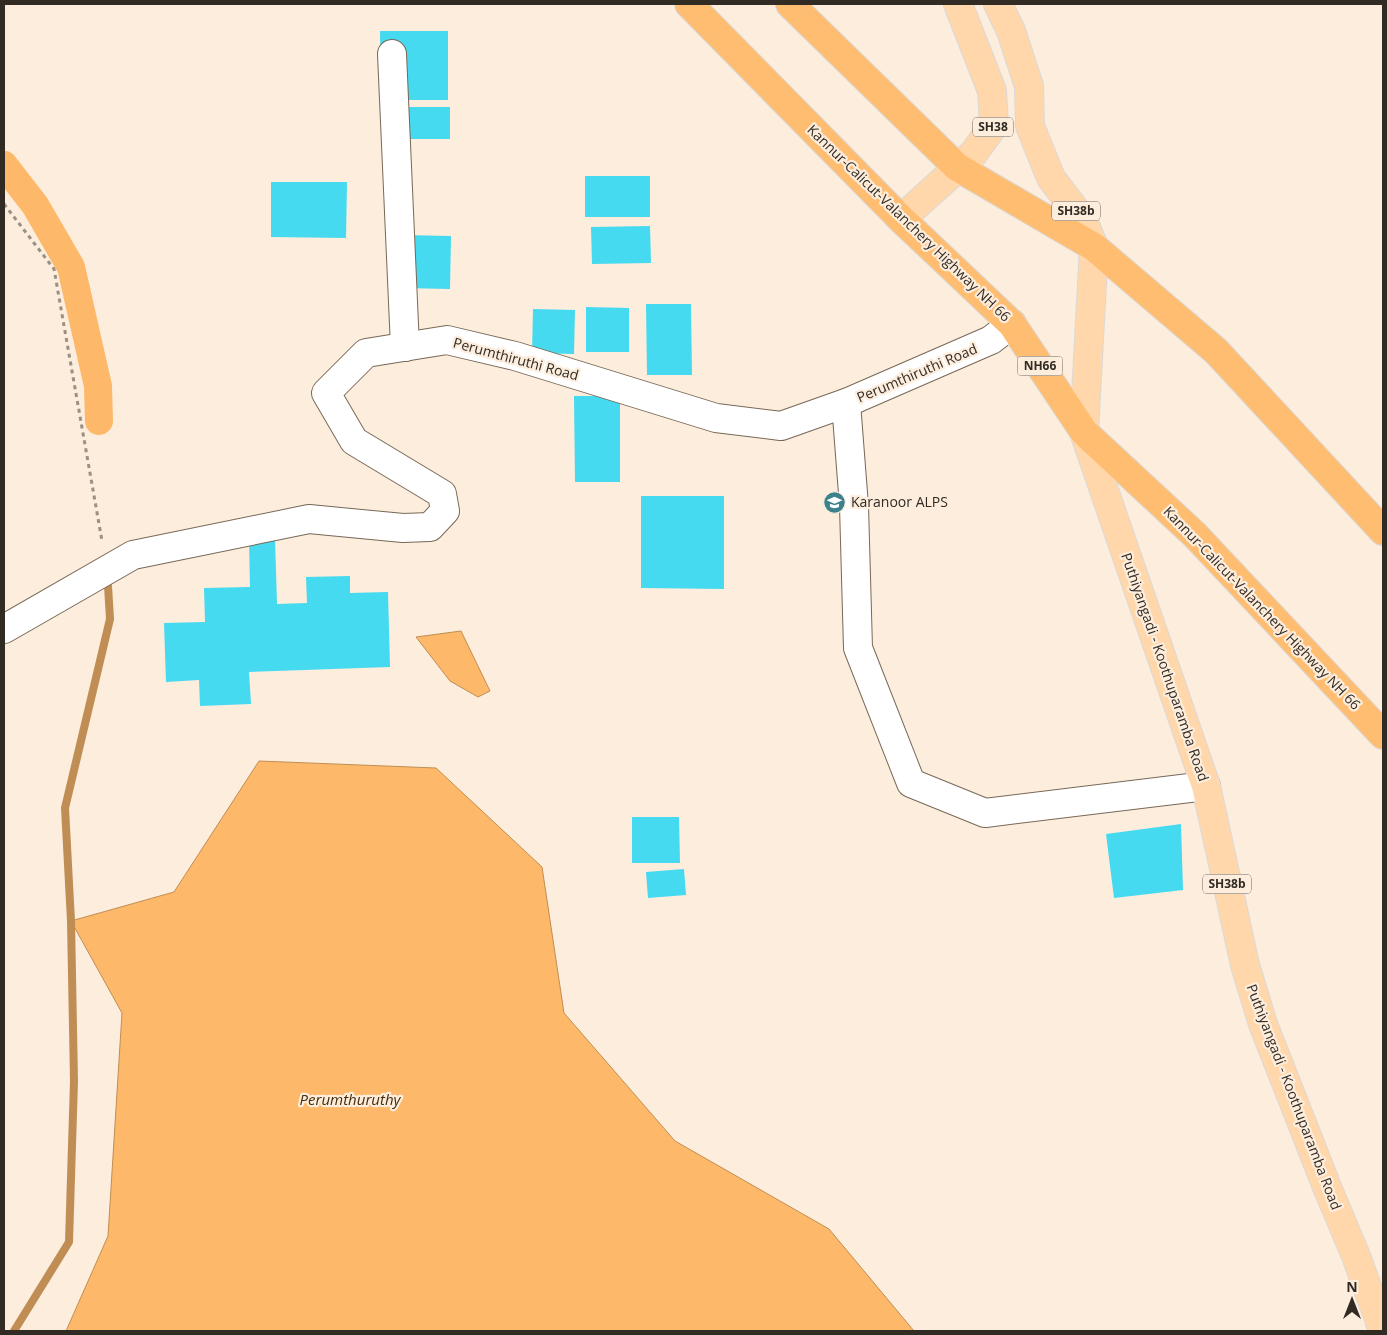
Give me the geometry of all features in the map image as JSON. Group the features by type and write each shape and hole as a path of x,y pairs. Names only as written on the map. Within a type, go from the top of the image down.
{"highway":[{"name":"Kannur-Calicut-Valanchery Highway NH 66","path":"689,4 901,219 1012,324 1084,432 1196,535 1383,735"},
{"path":"790,4 958,167 1094,247 1216,351 1383,531"}],"main road":[{"name":"SH38","path":"901,219 973,154 994,125 992,91 958,4"},
{"name":"Puthiyangadi - Koothuparamba Road","path":"998,4 1011,31 1029,86 1030,126 1051,178 1083,220 1094,247 1084,432 1206,786 1245,965 1263,1024 1356,1256 1383,1331"}],"street":[{"path":"392,54 405,347"},
{"name":"Perumthiruthi Road","path":"4,629 133,555 310,518 402,528 430,527 444,511 442,494 354,441 326,393 366,353 447,340 515,356 716,418 781,426 846,403 991,340 1012,324"},
{"path":"846,403 854,506 858,648 911,783 985,813 1206,786"}],"path":[{"path":"4,204 54,269 107,569"}],"water":[{"path":"461,631 490,691 478,697 450,681 416,637"},
{"name":"Perumthuruthy","path":"259,761 436,768 542,867 564,1013 675,1141 829,1229 914,1331 66,1331 108,1236 122,1013 71,921 174,892"}],"building":[{"path":"380,31 448,31 448,100 381,100"},
{"path":"405,107 450,107 450,139 405,139"},
{"path":"585,176 650,176 650,217 585,217"},
{"path":"271,182 347,182 346,238 271,237"},
{"path":"650,226 651,263 592,264 591,227"},
{"path":"402,235 451,236 450,289 401,288"},
{"path":"646,304 691,304 692,375 647,375"},
{"path":"586,307 629,308 629,352 586,352"},
{"path":"533,309 575,310 574,354 532,353"},
{"path":"574,396 620,396 620,482 575,482"},
{"path":"641,496 724,496 724,589 641,588"},
{"path":"275,538 277,604 307,603 306,577 350,576 350,593 388,592 390,667 249,672 251,704 200,706 199,680 166,682 164,623 205,622 204,588 250,587 249,539"},
{"path":"632,817 679,817 680,863 632,863"},
{"path":"1181,824 1183,890 1114,898 1106,834"},
{"path":"684,869 686,895 648,898 646,872"}],"waterway":[{"path":"4,165 35,205 71,267 98,386 99,421"},
{"path":"14,1331 69,1242 74,1081 71,921 65,808 110,619 108,586"}],"place":[{"name":"Karanoor ALPS","path":"835,502"}]}
